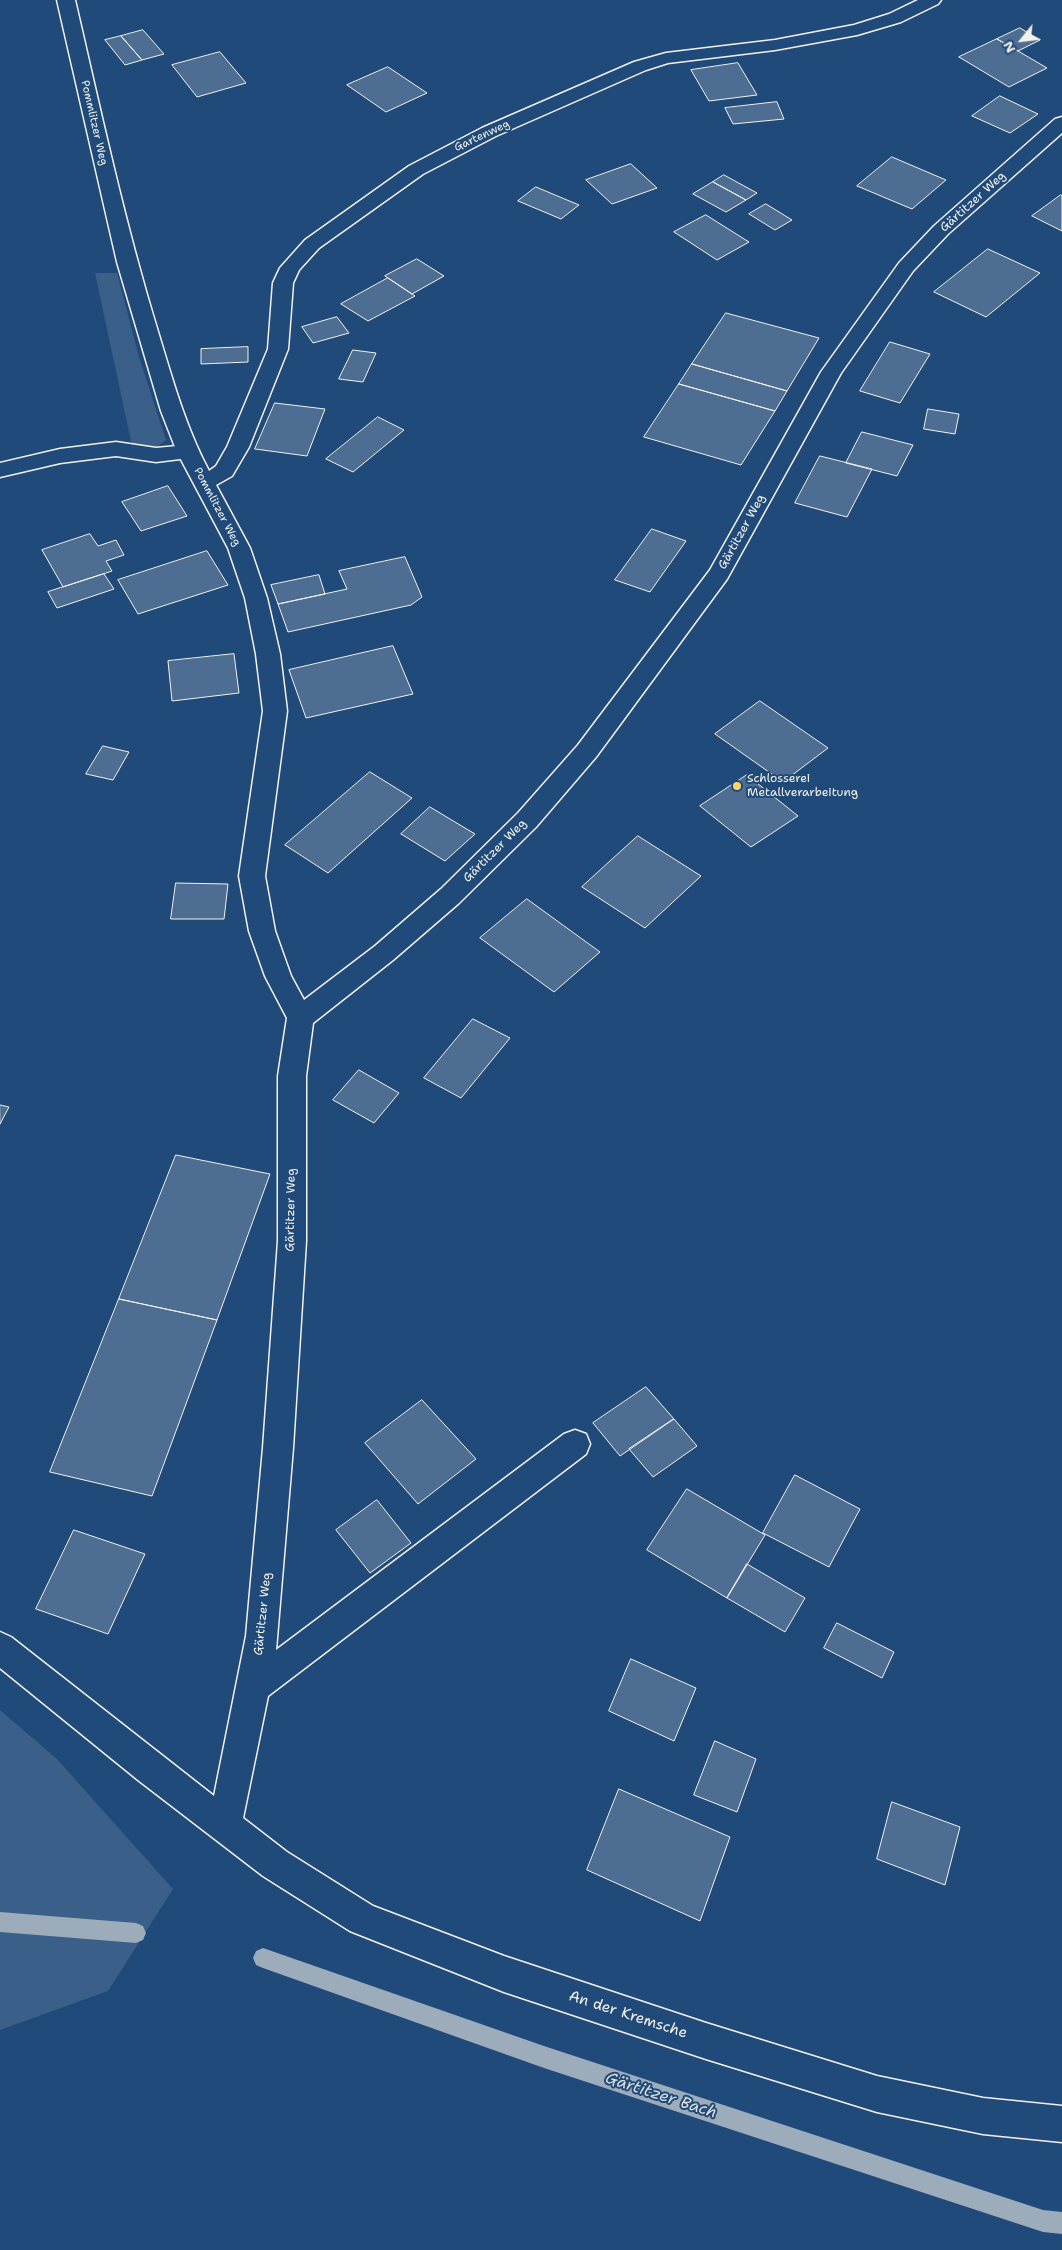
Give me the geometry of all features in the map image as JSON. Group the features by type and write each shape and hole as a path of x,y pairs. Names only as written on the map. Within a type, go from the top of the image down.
{"street":[{"name":"Pommlitzer Weg","path":"66,0 127,262 166,392 188,452 239,548 256,598 268,654 275,710 252,876 262,930 278,976 300,1018"},
{"name":"Gartenweg","path":"205,482 224,471 238,447 278,349 283,283 290,268 312,244 416,170 489,132 640,66 666,58 775,44 857,30 895,18 932,0"},
{"name":"Gärtitzer Weg","path":"225,1824 242,1748 262,1636 292,1242 292,1076 300,1018 377,959 450,896 527,820 587,751 719,574 831,372 906,267 941,230 1062,124"},
{"path":"0,470 60,456 116,449 156,455 188,452"},
{"name":"Gärtitzer Weg","path":"253,1687 575,1444"},
{"name":"An der Kremsche","path":"0,1648 150,1768 276,1864 362,1919 504,1974 706,2041 877,2094 983,2116 1062,2124"}],"shaded area":[{"path":"95,273 117,273 139,357 166,440 155,449 132,446"},
{"path":"0,1710 57,1759 173,1889 108,1991 0,2030"}],"building":[{"path":"1020,28 1040,40 1018,51 997,39"},
{"path":"143,30 164,54 142,60 121,36"},
{"path":"121,36 142,60 125,65 105,40"},
{"path":"997,39 1047,68 1009,87 959,57"},
{"path":"220,52 246,83 197,97 172,65"},
{"path":"738,63 757,95 709,101 691,70"},
{"path":"388,67 427,93 386,112 347,85"},
{"path":"1000,96 1038,114 1010,133 972,116"},
{"path":"777,102 784,119 733,124 725,108"},
{"path":"892,157 946,180 912,209 857,186"},
{"path":"631,164 657,188 612,204 586,180"},
{"path":"724,175 757,193 746,200 713,182"},
{"path":"713,182 746,200 726,212 693,194"},
{"path":"536,187 579,205 561,219 518,201"},
{"path":"1062,196 1062,231 1032,216"},
{"path":"766,204 792,220 775,230 749,214"},
{"path":"706,215 749,242 717,260 674,232"},
{"path":"988,249 1040,273 986,317 934,292"},
{"path":"417,259 444,276 412,294 385,276"},
{"path":"388,278 415,296 368,321 341,304"},
{"path":"726,313 819,338 787,391 692,364"},
{"path":"337,317 349,333 313,343 302,327"},
{"path":"890,342 930,354 900,403 860,391"},
{"path":"248,347 248,362 201,364 201,349"},
{"path":"353,350 376,353 363,382 339,379"},
{"path":"692,364 787,391 775,411 679,384"},
{"path":"679,384 775,411 741,465 644,437"},
{"path":"275,403 325,409 307,456 255,449"},
{"path":"928,409 959,414 955,434 924,429"},
{"path":"378,417 404,430 353,472 326,459"},
{"path":"862,432 913,445 897,476 846,463"},
{"path":"820,456 872,469 847,517 795,503"},
{"path":"168,486 187,516 141,531 122,502"},
{"path":"652,529 686,541 650,592 615,580"},
{"path":"90,534 98,546 116,540 124,555 106,561 112,571 63,587 42,550"},
{"path":"207,551 228,585 138,614 118,580"},
{"path":"405,557 422,597 411,605 288,632 278,604 347,589 339,571"},
{"path":"104,574 114,589 57,608 48,592"},
{"path":"319,575 325,594 278,604 271,585"},
{"path":"393,646 413,694 306,718 289,670"},
{"path":"234,654 239,693 172,701 168,661"},
{"path":"760,701 828,748 783,782 715,734"},
{"path":"103,746 129,752 113,780 86,774"},
{"path":"370,772 412,798 328,873 285,845"},
{"path":"747,775 798,816 751,847 700,806"},
{"path":"430,807 475,834 445,861 401,834"},
{"path":"638,836 701,876 645,928 582,887"},
{"path":"176,883 228,884 224,919 171,919"},
{"path":"527,899 600,952 554,992 480,938"},
{"path":"473,1019 510,1038 461,1098 424,1078"},
{"path":"359,1070 399,1093 374,1123 333,1100"},
{"path":"0,1105 9,1107 0,1124"},
{"path":"176,1155 270,1174 217,1320 119,1299"},
{"path":"119,1299 217,1320 152,1496 50,1472"},
{"path":"646,1387 674,1419 620,1456 593,1423"},
{"path":"422,1400 476,1459 418,1504 365,1443"},
{"path":"674,1419 697,1446 653,1477 629,1449"},
{"path":"795,1475 860,1509 829,1567 763,1533"},
{"path":"687,1489 765,1535 727,1598 647,1550"},
{"path":"377,1500 411,1543 370,1573 336,1530"},
{"path":"74,1530 145,1554 108,1634 36,1609"},
{"path":"747,1564 805,1598 785,1632 727,1598"},
{"path":"837,1623 894,1652 882,1678 824,1648"},
{"path":"631,1659 696,1688 674,1741 609,1711"},
{"path":"715,1741 756,1759 737,1812 694,1795"},
{"path":"619,1789 730,1837 700,1921 587,1870"},
{"path":"892,1802 960,1827 945,1885 877,1859"}],"waterway":[{"name":"Gärtitzer Bach","path":"0,1922 136,1933"},
{"name":"Gärtitzer Bach","path":"263,1958 544,2057 1043,2221 1062,2223"}],"place":[{"name":"Schlosserei Metallverarbeitung","path":"737,786"}]}
